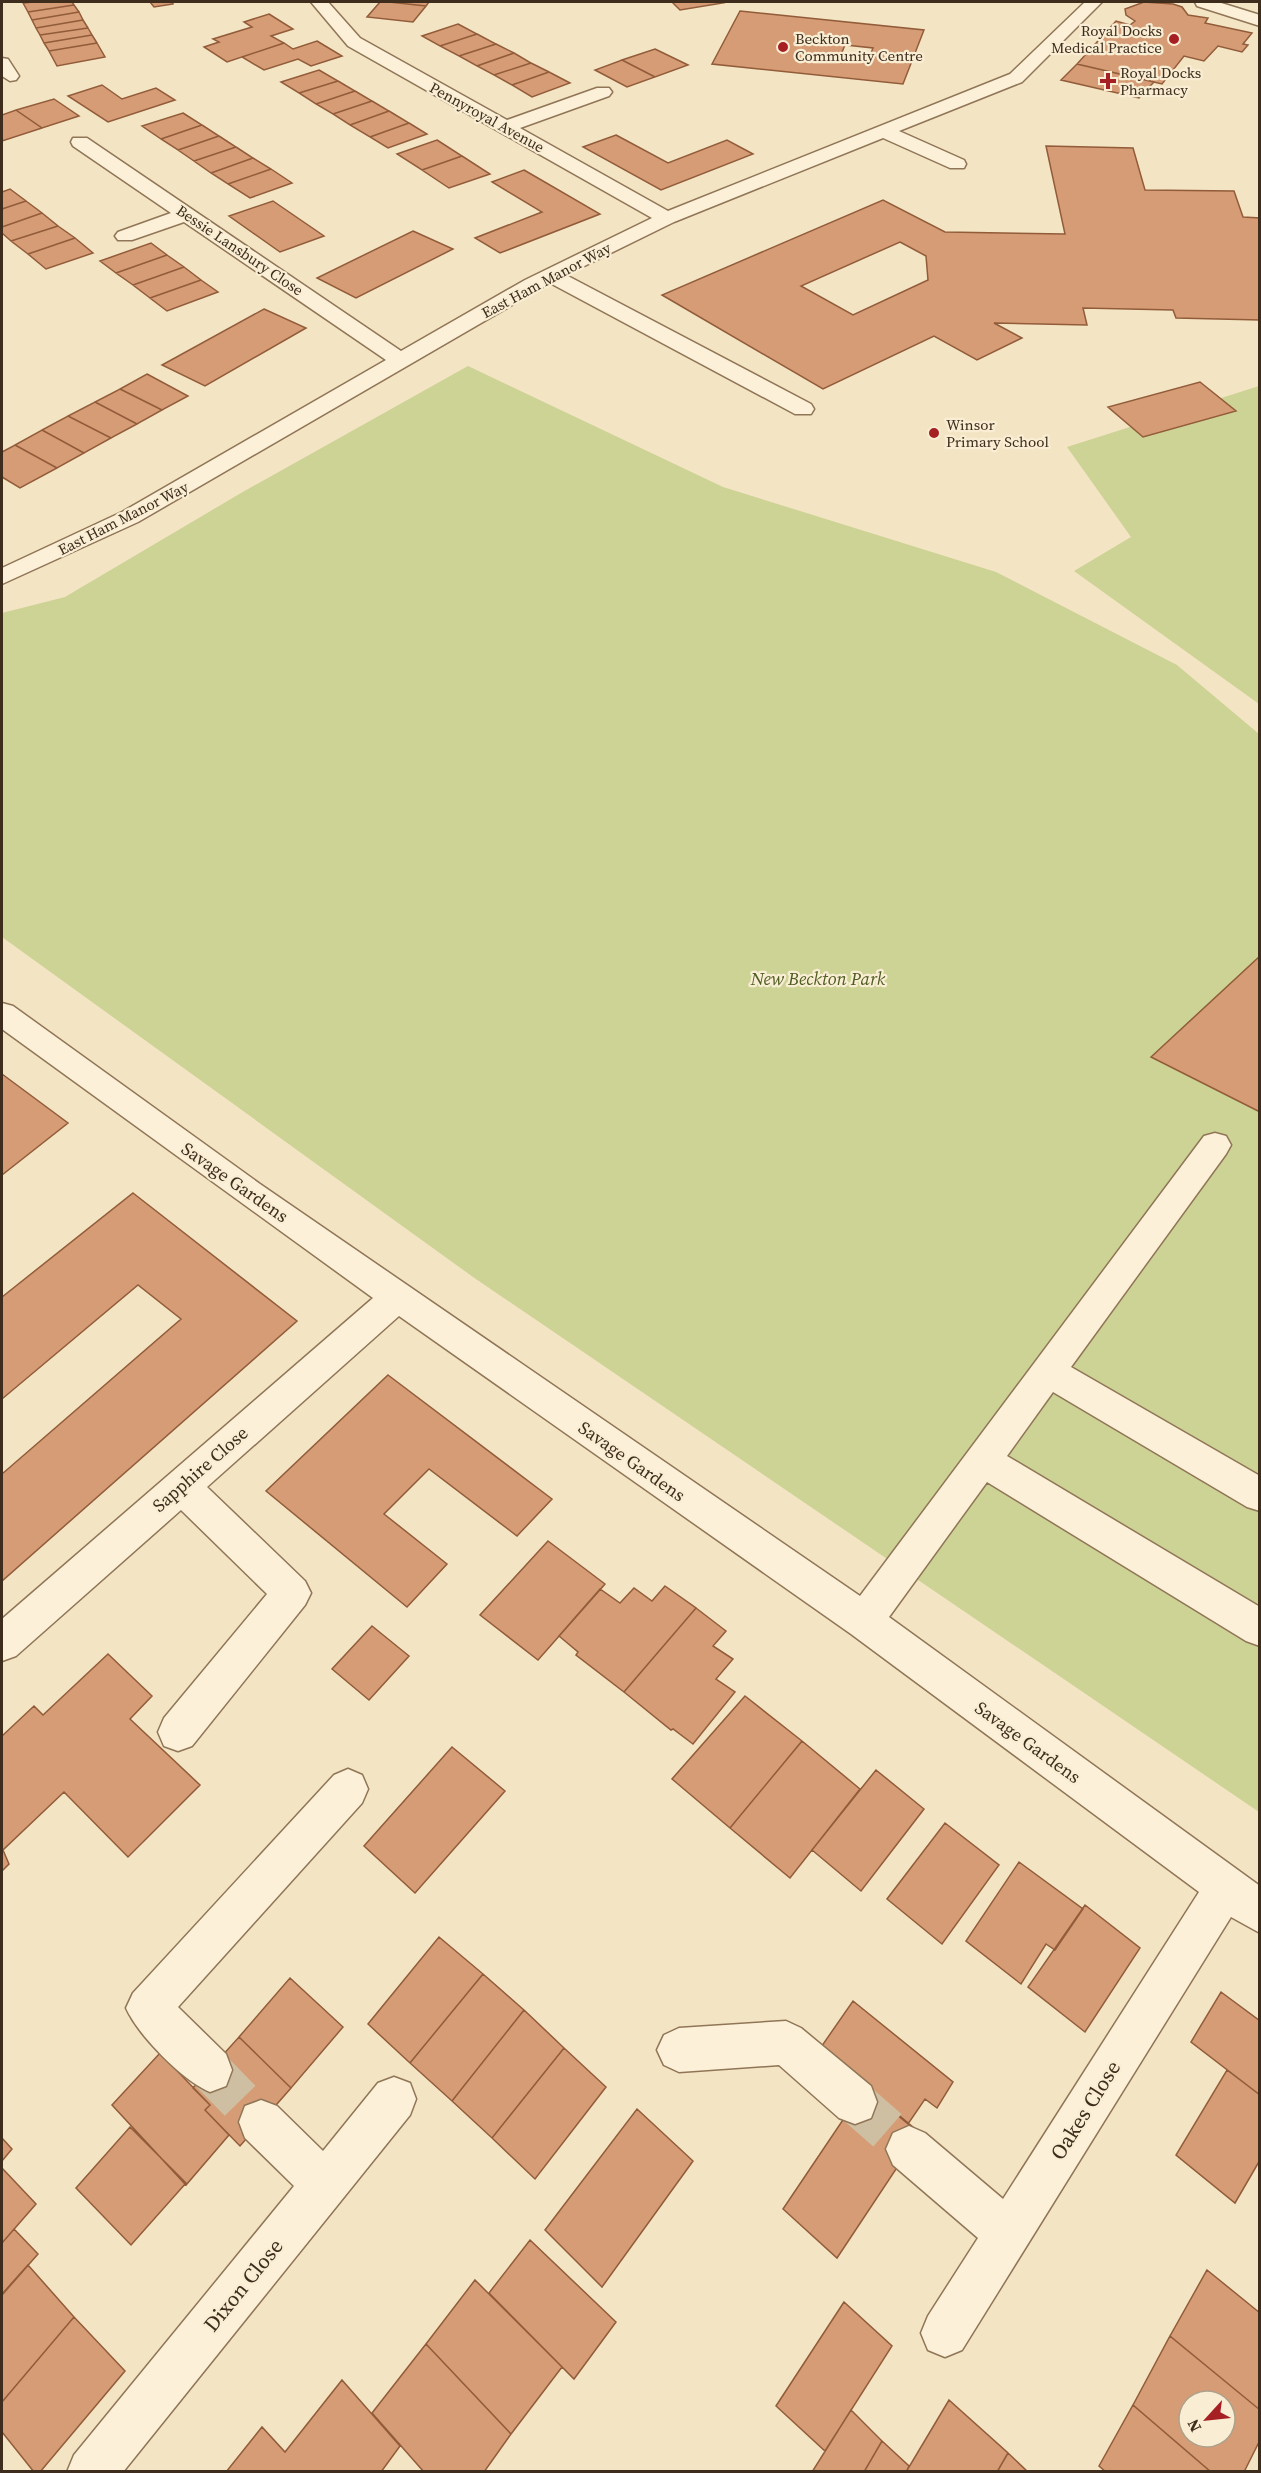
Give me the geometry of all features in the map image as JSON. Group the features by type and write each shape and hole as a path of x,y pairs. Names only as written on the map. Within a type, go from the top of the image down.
{"street":[{"name":"Pennyroyal Avenue","path":"319,2 354,42 667,218"},
{"name":"East Ham Manor Way","path":"2,577 130,517 551,275 667,218 1016,78 1094,2"},
{"path":"1203,2 1255,17"},
{"path":"505,127 603,92"},
{"path":"883,131 957,164"},
{"name":"Bessie Lansbury Close","path":"80,142 400,360"},
{"path":"125,236 187,214"},
{"path":"551,275 803,409"},
{"name":"Savage Gardens","path":"2,1014 239,1186 663,1483 864,1620 1243,1900"},
{"path":"864,1620 1215,1145"},
{"name":"Sapphire Close","path":"2,1643 399,1296"},
{"path":"1047,1371 1260,1495"},
{"path":"982,1460 1260,1628"},
{"path":"178,1732 292,1593 181,1486"},
{"path":"210,2070 148,2008 348,1789"},
{"name":"Oakes Close","path":"945,2333 1008,2233 1243,1900"},
{"path":"680,2050 786,2043 855,2102"},
{"name":"Dixon Close","path":"91,2472 394,2099"},
{"path":"261,2122 325,2185"},
{"path":"909,2149 1008,2233"}],"green space":[{"name":"New Beckton Park","path":"468,366 723,487 996,572 1177,665 1259,734 1259,1812 473,1277 2,937 2,613 65,597 241,493"},
{"path":"1259,386 1259,704 1074,571 1131,537 1067,447"}],"building":[{"path":"72,2 74,5 28,12 23,3"},
{"path":"150,2 172,2 173,4 154,7"},
{"path":"380,2 426,6 413,22 367,17"},
{"path":"389,2 429,2 426,6"},
{"path":"672,2 721,2 723,3 680,10"},
{"name":"Royal Docks Medical Practice","path":"1144,2 1173,4 1182,7 1188,15 1208,18 1205,23 1252,33 1243,44 1248,45 1242,52 1218,46 1204,61 1184,56 1162,84 1077,64 1116,21 1130,25 1135,21 1126,15 1125,9"},
{"path":"74,5 79,12 32,20 28,12"},
{"name":"Beckton Community Centre","path":"740,11 924,30 903,84 712,64","holes":["845,45 873,48 868,61 840,57"]},
{"path":"79,12 83,20 36,28 32,20"},
{"path":"269,14 293,29 271,36 284,43 227,62 204,47 219,42 213,39 252,27 244,22"},
{"path":"83,20 88,28 40,35 36,28"},
{"path":"458,24 477,34 440,46 422,36"},
{"path":"88,28 92,35 44,43 40,35"},
{"path":"477,34 496,44 459,56 440,46"},
{"path":"92,35 97,43 49,51 44,43"},
{"path":"317,41 342,56 311,66 298,59 264,70 242,57 284,43 293,49"},
{"path":"97,43 105,57 57,66 49,51"},
{"path":"496,44 514,53 477,66 459,56"},
{"path":"655,49 688,65 655,77 622,60"},
{"path":"514,53 531,63 494,75 477,66"},
{"path":"622,60 655,77 627,87 595,70"},
{"path":"531,63 549,72 512,85 494,75"},
{"name":"Royal Docks Pharmacy","path":"1077,64 1154,82 1139,98 1061,80"},
{"path":"319,70 338,81 299,93 281,82"},
{"path":"549,72 570,83 532,97 512,85"},
{"path":"338,81 355,91 316,104 299,93"},
{"path":"102,85 122,99 156,88 175,100 108,122 68,96"},
{"path":"355,91 372,101 333,114 316,104"},
{"path":"54,99 79,116 42,128 16,110"},
{"path":"372,101 389,111 350,125 333,114"},
{"path":"16,110 42,128 2,141 2,115"},
{"path":"389,111 409,123 370,137 350,125"},
{"path":"183,113 202,125 161,139 142,126"},
{"path":"409,123 427,134 388,148 370,137"},
{"path":"202,125 219,136 178,150 161,139"},
{"path":"616,135 668,163 727,140 753,154 661,190 583,147"},
{"path":"219,136 236,147 194,161 178,150"},
{"path":"437,140 462,156 422,170 397,154"},
{"path":"1046,146 1133,148 1145,190 1234,191 1243,217 1260,218 1260,320 1176,318 1173,310 1083,308 1087,325 994,323 1022,338 977,360 934,336 823,389 662,295 883,200 945,232 1065,234","holes":["900,242 926,256 928,280 853,315 801,286"]},
{"path":"236,147 253,158 211,173 194,161"},
{"path":"462,156 490,174 449,188 422,170"},
{"path":"253,158 271,169 228,184 211,173"},
{"path":"271,169 292,183 250,198 228,184"},
{"path":"524,170 600,214 500,253 475,238 542,212 492,182"},
{"path":"10,189 26,201 2,209 2,192"},
{"path":"26,201 42,213 2,227 2,209"},
{"path":"273,201 324,236 280,252 229,216"},
{"path":"42,213 58,226 11,241 2,233 2,227"},
{"path":"58,226 75,238 28,254 11,241"},
{"path":"413,231 453,249 356,298 317,278"},
{"path":"75,238 93,253 46,269 28,254"},
{"path":"151,243 167,255 116,273 100,261"},
{"path":"167,255 184,267 133,285 116,273"},
{"path":"184,267 201,280 150,298 133,285"},
{"path":"201,280 218,292 167,311 150,298"},
{"path":"264,309 306,328 205,386 162,365"},
{"path":"147,374 188,396 162,410 120,389"},
{"path":"1200,382 1236,411 1143,437 1108,407"},
{"path":"120,389 162,410 137,424 95,402"},
{"path":"95,402 137,424 111,438 68,416"},
{"path":"68,416 111,438 84,453 42,430"},
{"path":"42,430 84,453 57,468 15,445"},
{"path":"15,445 57,468 20,488 2,477 2,452"},
{"path":"1260,956 1260,1112 1151,1057"},
{"path":"2,1074 68,1123 2,1175"},
{"path":"133,1193 297,1321 2,1581 2,1474 181,1319 138,1285 2,1399 2,1297"},
{"path":"388,1375 552,1499 517,1536 429,1469 384,1514 447,1564 407,1607 266,1491"},
{"path":"548,1541 605,1584 538,1660 480,1615"},
{"path":"665,1586 696,1608 624,1692 576,1655 578,1652 559,1636 600,1589 620,1603 634,1588 652,1601"},
{"path":"696,1608 726,1631 713,1646 733,1659 716,1679 735,1692 693,1744 673,1729 671,1730 624,1692"},
{"path":"372,1626 409,1656 369,1700 332,1669"},
{"path":"108,1654 152,1696 130,1719 200,1785 128,1857 64,1792 3,1850 9,1864 2,1871 2,1736 34,1706 43,1715"},
{"path":"745,1696 802,1741 730,1828 672,1779"},
{"path":"802,1741 860,1789 790,1878 730,1828"},
{"path":"452,1747 505,1791 415,1893 364,1846"},
{"path":"876,1770 924,1809 861,1891 812,1850"},
{"path":"945,1823 999,1865 942,1944 887,1899"},
{"path":"1019,1862 1083,1909 1055,1950 1046,1944 1021,1984 966,1941"},
{"path":"1085,1905 1140,1948 1085,2032 1028,1987"},
{"path":"439,1937 483,1974 410,2063 368,2024"},
{"path":"483,1974 524,2010 452,2101 410,2063"},
{"path":"290,1978 343,2027 291,2088 239,2037"},
{"path":"1221,1992 1260,2021 1260,2095 1191,2042"},
{"path":"853,2001 953,2082 937,2108 925,2099 908,2124 819,2050"},
{"path":"524,2010 564,2048 492,2138 452,2101"},
{"path":"239,2037 291,2088 240,2146 205,2110 210,2105 193,2088"},
{"path":"564,2048 606,2087 535,2179 492,2138"},
{"path":"160,2053 210,2105 205,2110 229,2135 186,2185 112,2105"},
{"path":"1227,2070 1260,2095 1260,2160 1235,2203 1176,2155"},
{"path":"865,2087 920,2133 837,2258 783,2209"},
{"path":"637,2109 693,2161 602,2287 545,2230"},
{"path":"130,2127 186,2183 131,2245 76,2188"},
{"path":"2,2138 12,2149 2,2161"},
{"path":"2,2168 36,2204 2,2243"},
{"path":"14,2229 38,2254 2,2295 2,2243"},
{"path":"530,2240 616,2322 574,2379 489,2293"},
{"path":"28,2265 74,2317 2,2402 2,2294"},
{"path":"1207,2270 1260,2313 1260,2410 1237,2389 1170,2336"},
{"path":"475,2280 562,2367 511,2434 426,2344"},
{"path":"844,2302 892,2346 825,2451 776,2406"},
{"path":"74,2317 125,2371 40,2472 34,2472 2,2432 2,2402"},
{"path":"1170,2336 1234,2389 1177,2389 1177,2443 1133,2405"},
{"path":"426,2344 511,2434 484,2472 424,2472 372,2413"},
{"path":"342,2380 400,2446 381,2472 226,2472 262,2427 285,2452"},
{"path":"1237,2391 1260,2410 1260,2440 1244,2472 1211,2472 1184,2449 1237,2449"},
{"path":"949,2400 1008,2453 997,2472 906,2472"},
{"path":"1133,2405 1177,2443 1177,2449 1184,2449 1211,2472 1106,2472 1099,2466"},
{"path":"851,2410 882,2441 864,2472 812,2472"},
{"path":"882,2441 909,2466 906,2472 864,2472"},
{"path":"1008,2453 1028,2472 997,2472"}],"tunnel":[{"path":"210,2070 261,2122"},
{"path":"855,2102 909,2149"}],"place":[{"name":"Royal Docks Medical Practice","path":"1174,39"},
{"name":"Beckton Community Centre","path":"783,47"},
{"name":"Royal Docks Pharmacy","path":"1108,81"},
{"name":"Winsor Primary School","path":"934,433"}]}
